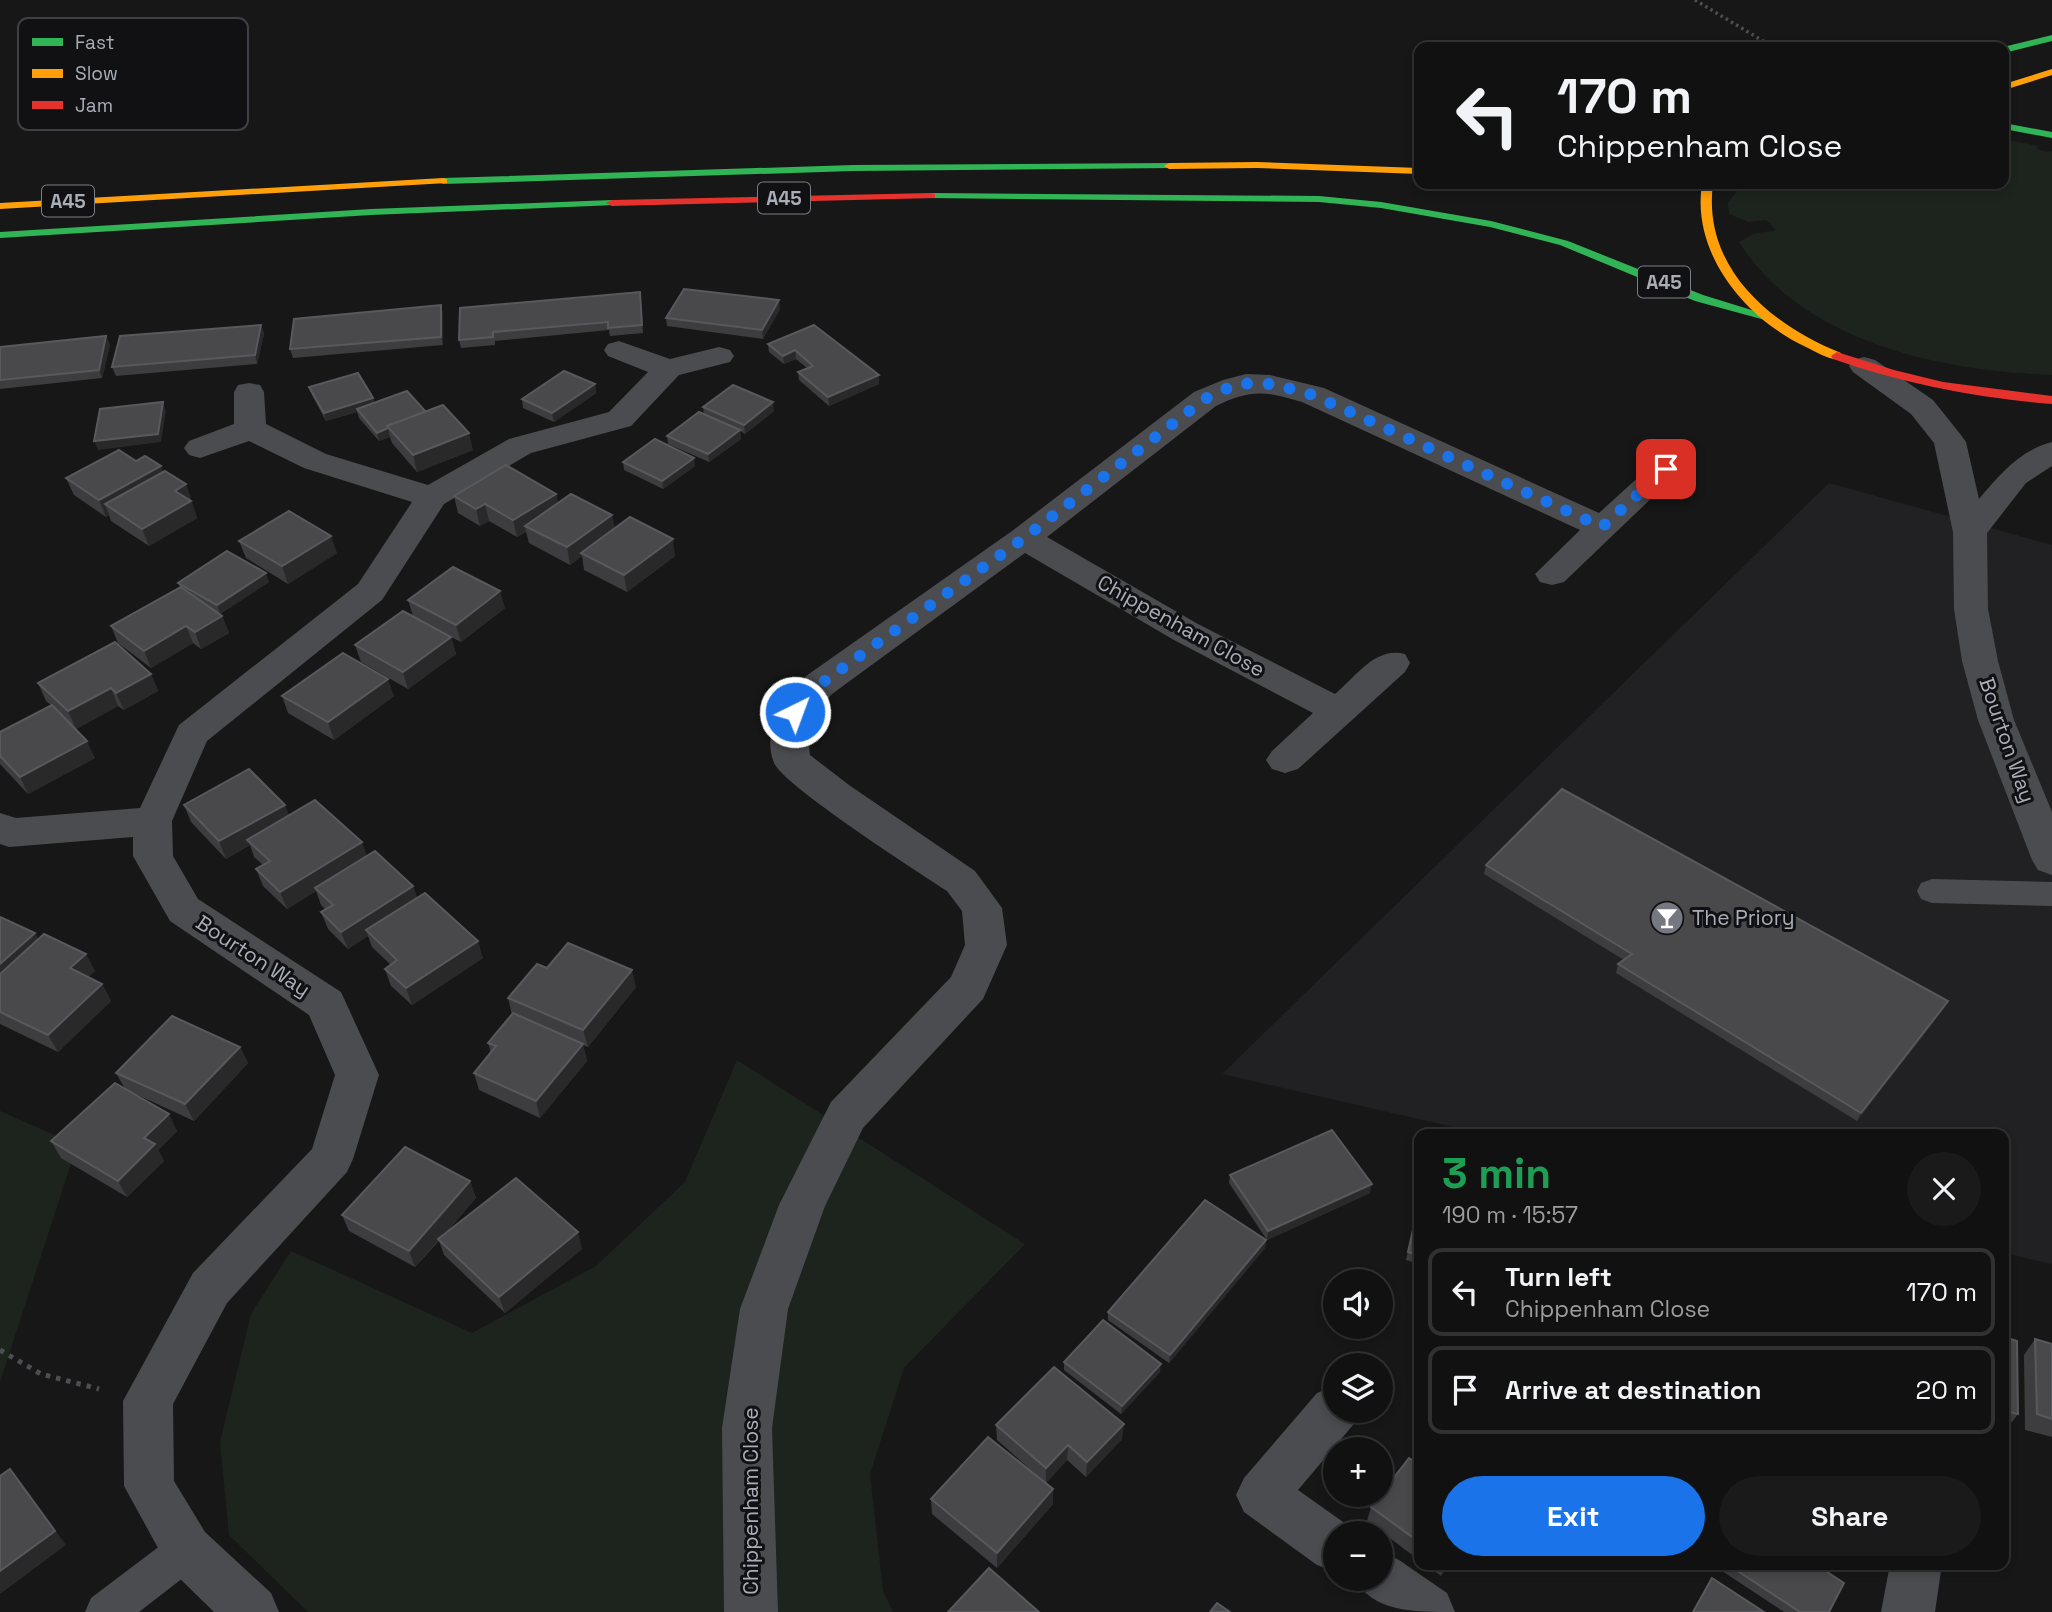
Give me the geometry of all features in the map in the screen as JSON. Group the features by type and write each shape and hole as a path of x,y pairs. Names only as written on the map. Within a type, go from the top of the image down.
{"highway":[{"path":"2009,49 2052,38"},
{"path":"2009,85 2052,72"},
{"path":"2009,126 2052,135"},
{"name":"A45","path":"1257,165 1382,153"},
{"name":"A45","path":"0,206 326,186 586,175 853,168 1257,165 1414,171"},
{"path":"1705,189 1701,201 1704,224 1724,263 1765,316 1799,338 1864,366 1940,388 2014,399 2052,400"},
{"name":"A45","path":"0,235 371,212 666,201 1003,195 1319,199 1438,214 1539,237 1627,267 1699,298 1765,316"}],"street":[{"path":"619,350 668,369 719,356"},
{"name":"Bourton Way","path":"1864,366 1922,407 1950,442 1970,532 1971,610 1980,661 1996,720 2052,860"},
{"name":"Bourton Way","path":"252,1612 187,1550 149,1486 148,1401 210,1288 331,1159 357,1075 327,1004 184,910 152,856 153,821 192,734 370,592 432,497 520,446 620,419 668,369"},
{"name":"Chippenham Close","path":"751,1612 747,1428 764,1309 802,1205 847,1115 968,987 986,945 982,908 961,881 835,795 792,761 788,735 795,712 819,685 1024,538 1205,399 1230,385 1250,382 1276,384 1313,395 1602,527"},
{"path":"249,392 250,429"},
{"path":"200,448 250,429 315,461 432,497"},
{"path":"1970,532 2015,476 2052,452"},
{"path":"1552,574 1666,469"},
{"name":"Chippenham Close","path":"1024,538 1186,632 1339,711"},
{"path":"1285,760 1392,663"},
{"path":"0,827 9,833 153,821"},
{"path":"1323,1423 1262,1495 1323,1538"},
{"path":"1908,1612 1915,1570"},
{"path":"1393,1587 1428,1612"}],"lane":[{"path":"1932,891 2052,894"},
{"path":"106,1612 187,1550"}],"path":[{"path":"1695,0 1765,42"},
{"path":"0,1350 41,1374 148,1401"}],"shaded area":[{"path":"2009,140 2052,151 2052,375 1965,367 1921,358 1878,345 1837,327 1799,305 1766,277 1739,242 1753,234 1776,230 1766,220 1748,222 1729,214 1728,203 1738,189 2009,189"},
{"path":"1829,483 2052,545 2052,1264 2009,1254 2009,1129 1462,1129 1222,1074"},
{"path":"737,1060 1025,1244 904,1368 870,1474 883,1591 893,1612 308,1612 229,1535 220,1442 251,1314 291,1251 472,1333 596,1266 685,1182"},
{"path":"0,1111 77,1145 0,1382"}],"building":[{"path":"684,289 779,300 762,330 666,318"},
{"path":"640,292 642,325 608,328 608,322 493,332 493,337 459,340 460,308"},
{"path":"441,305 441,337 290,349 294,319"},
{"path":"261,325 255,355 112,367 120,336"},
{"path":"814,325 879,375 828,397 798,372 813,366 795,350 783,356 768,344"},
{"path":"106,336 99,370 0,380 0,347"},
{"path":"564,371 595,384 552,413 522,399"},
{"path":"358,373 373,398 324,413 309,387"},
{"path":"733,385 773,402 744,425 703,407"},
{"path":"407,391 426,412 387,426 388,428 377,433 357,409"},
{"path":"163,402 158,434 94,441 100,409"},
{"path":"443,405 469,433 413,455 387,426"},
{"path":"699,412 740,430 708,454 667,436"},
{"path":"655,439 694,458 662,481 623,462"},
{"path":"119,450 136,461 145,456 161,466 99,500 66,478"},
{"path":"506,465 556,494 513,520 485,504 476,509 454,496"},
{"path":"165,471 186,484 175,491 191,501 142,529 105,504"},
{"path":"571,494 612,515 567,547 525,526"},
{"path":"289,511 331,536 282,566 239,541"},
{"path":"630,517 673,539 624,575 581,553"},
{"path":"227,551 266,573 217,605 178,583"},
{"path":"453,567 500,591 456,625 408,600"},
{"path":"181,587 222,616 195,632 186,626 144,651 111,626"},
{"path":"403,611 451,637 403,672 355,645"},
{"path":"115,642 151,674 116,693 111,688 68,711 38,683"},
{"path":"343,653 388,679 328,722 282,696"},
{"path":"52,705 87,741 20,777 0,756 0,732"},
{"path":"249,769 285,805 219,841 184,805"},
{"name":"The Priory","path":"1562,789 1948,1001 1861,1113 1618,964 1632,954 1486,865"},
{"path":"315,800 362,842 280,892 256,869 270,861 247,840"},
{"path":"375,851 413,886 341,932 321,912 333,905 315,888"},
{"path":"425,893 478,941 406,988 385,969 397,960 366,930"},
{"path":"0,917 35,933 0,964"},
{"path":"44,934 86,954 70,968 102,984 48,1035 0,1012 0,974"},
{"path":"568,943 632,970 583,1030 508,998 537,964 547,968"},
{"path":"513,1013 583,1044 536,1101 474,1073 496,1046 488,1043"},
{"path":"172,1016 240,1047 185,1104 116,1073"},
{"path":"115,1083 169,1114 144,1138 155,1144 118,1181 51,1141"},
{"path":"1332,1130 1372,1184 1268,1231 1230,1175"},
{"path":"405,1147 470,1181 409,1251 342,1215"},
{"path":"516,1178 578,1232 499,1297 438,1239"},
{"path":"1205,1200 1266,1240 1170,1355 1108,1312"},
{"path":"1414,1225 1414,1254 1408,1252"},
{"path":"1103,1320 1161,1364 1122,1406 1064,1362"},
{"path":"2009,1339 2017,1341 2018,1414 2009,1412"},
{"path":"2035,1339 2052,1344 2052,1419 2037,1414"},
{"path":"1054,1367 1124,1424 1087,1462 1068,1445 1046,1468 996,1425"},
{"path":"988,1437 1053,1489 997,1553 931,1499"},
{"path":"1409,1458 1414,1462 1414,1538 1371,1507 1393,1507 1393,1479"},
{"path":"10,1469 55,1531 0,1571 0,1476"},
{"path":"989,1568 1039,1612 948,1612"},
{"path":"1736,1570 1824,1570 1844,1583 1829,1612 1800,1612"},
{"path":"1712,1578 1764,1612 1693,1612"},
{"path":"1217,1603 1230,1612 1210,1612"}],"traffic: fast":[{"path":"2009,49 2052,38"},
{"path":"2009,127 2052,135"},
{"path":"443,181 853,168 1169,166"},
{"path":"931,196 1319,199 1381,205 1491,224 1564,243 1699,298 1765,316"},
{"path":"0,235 371,212 612,203"}],"traffic: slow":[{"path":"2009,85 2052,72"},
{"path":"1169,166 1257,165 1414,171"},
{"path":"0,206 443,181"},
{"path":"1706,189 1706,218 1711,236 1718,254 1738,287 1761,313 1778,326 1837,356"}],"traffic: jam":[{"path":"612,203 931,196"},
{"path":"1837,356 1943,386 2052,400"}],"place":[{"name":"The Priory","path":"1667,918"}],"route":[{"path":"795,712 819,685 1024,538 1205,399 1230,385 1250,382 1276,384 1313,395 1602,527 1666,469"}]}
